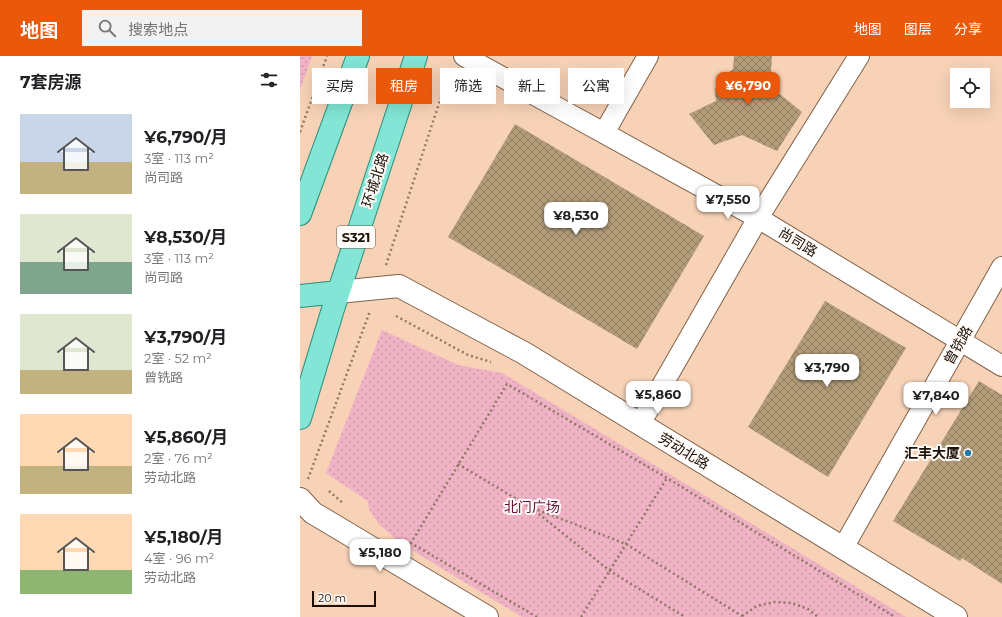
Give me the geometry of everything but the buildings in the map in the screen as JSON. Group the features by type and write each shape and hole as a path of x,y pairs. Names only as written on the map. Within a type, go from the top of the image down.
{"main road":[{"path":"300,214 358,56"},
{"name":"环城北路","path":"300,418 338,292 416,56"},
{"name":"劳动北路","path":"338,292 399,286 524,353 956,617"},
{"path":"300,296 338,292"},
{"path":"300,499 313,513 487,617"}],"street":[{"name":"尚司路","path":"464,56 758,218 1002,366"},
{"path":"604,133 648,56"},
{"path":"640,424 758,218 859,56"},
{"name":"曾铣路","path":"843,548 1002,267"}],"path":[{"path":"300,132 327,56"},
{"path":"537,617 411,543 507,384 667,478 894,617"},
{"path":"458,464 530,507 610,571 685,617"},
{"path":"581,617 667,478"},
{"path":"530,507 626,544 742,617 757,606 774,602 792,603 808,609 818,617"}],"green space":[{"path":"300,56 312,56 300,90"},
{"name":"北门广场","path":"382,330 458,365 502,373 906,617 522,617 400,543 379,524 369,509 368,501 326,473"}],"place":[{"name":"汇丰大厦","path":"968,453"}]}
